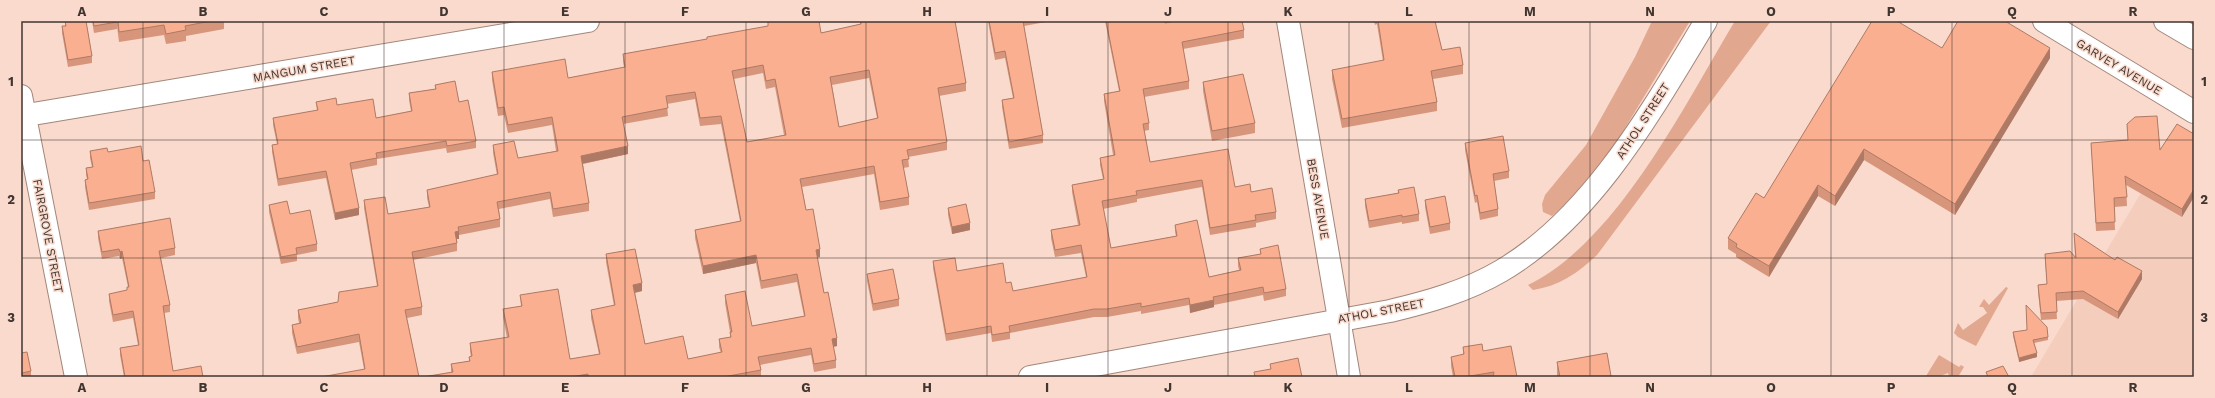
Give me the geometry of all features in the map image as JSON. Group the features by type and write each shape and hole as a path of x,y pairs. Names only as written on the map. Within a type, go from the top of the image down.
{"main road":[{"name":"MANGUM STREET","path":"22,109 588,21"},
{"name":"BESS AVENUE","path":"1288,21 1349,377"},
{"name":"ATHOL STREET","path":"1030,377 1339,319 1390,311 1430,302 1500,272 1531,251 1559,226 1598,184 1634,140 1706,21"},
{"name":"GARVEY AVENUE","path":"2044,21 2194,112"},
{"path":"2165,21 2194,38"},
{"name":"FAIRGROVE STREET","path":"22,109 76,377"}],"shaded area":[{"path":"1652,21 1690,21 1605,161 1579,192 1552,216 1543,212 1542,204 1545,195 1586,145 1635,57"},
{"path":"1735,21 1771,21 1597,255 1583,268 1568,278 1533,290 1528,285 1560,265 1591,237 1619,204 1646,168 1671,130"},
{"path":"2175,136 2194,148 2194,377 2031,377"},
{"path":"2006,287 2008,288 1976,346 1958,337 1954,333 1958,323 1963,330 1987,313 1983,307 1979,307 1984,299 1989,305"},
{"path":"1939,355 1959,367 1961,365 1964,367 1958,377 1949,377 1948,373 1938,377 1926,376"}],"building":[{"path":"65,21 86,21 92,56 68,60 62,26 66,26"},
{"path":"93,21 117,21 117,22 94,26"},
{"path":"118,21 211,21 185,26 186,30 166,34 164,25 119,32"},
{"path":"819,21 821,33 861,24 861,21 955,21 966,83 938,88 947,142 907,150 909,159 902,160 909,197 880,202 874,166 800,179 806,210 813,209 820,249 816,250 824,293 828,292 837,338 832,339 836,360 814,364 811,348 758,357 761,370 723,377 588,377 588,374 571,377 423,377 453,372 451,364 470,361 469,357 472,356 470,343 509,337 503,309 522,306 520,295 558,289 570,359 600,354 591,310 615,305 606,254 635,249 642,283 633,285 645,344 683,336 688,359 722,352 719,339 731,337 730,332 732,332 725,295 745,291 752,326 805,316 797,274 761,281 756,255 703,266 695,230 741,221 721,116 700,118 695,92 666,96 668,108 622,117 628,146 581,156 589,203 553,209 550,192 497,202 500,219 458,227 459,231 455,232 457,243 412,252 422,307 405,310 419,377 321,377 365,369 359,334 297,347 292,325 301,323 298,310 338,302 339,292 378,286 364,200 385,197 388,214 430,207 427,190 498,174 493,145 514,141 518,158 558,151 552,117 508,125 504,107 498,108 492,72 565,59 568,78 625,67 623,54 768,26 768,22","holes":["763,65 766,81 775,79 786,135 747,142 732,71","869,70 878,118 839,127 830,77"]},
{"path":"989,21 1023,21 1043,135 1009,142 1002,100 1014,98 1005,51 995,53"},
{"path":"1106,21 1165,21 1165,23 1174,21 1242,21 1244,30 1182,42 1189,81 1143,89 1149,123 1143,124 1150,162 1228,149 1235,187 1250,184 1251,192 1272,188 1276,212 1255,215 1256,220 1210,228 1202,180 1136,191 1137,195 1102,201 1111,248 1177,236 1175,225 1197,220 1209,277 1241,270 1238,258 1261,254 1260,249 1278,245 1286,289 1264,293 1263,287 1213,297 1214,300 1190,305 1189,298 1141,307 1141,303 1107,309 1094,309 1009,326 1010,332 992,335 991,326 946,334 933,261 955,258 957,271 1003,263 1006,283 1011,282 1013,291 1087,277 1081,245 1055,250 1051,230 1080,225 1072,185 1104,179 1100,158 1115,155 1104,94 1120,91"},
{"path":"1378,21 1435,21 1442,50 1460,47 1463,65 1431,71 1437,102 1342,119 1332,70 1384,60"},
{"path":"1872,21 1897,21 1942,48 1958,21 2005,21 2050,48 1955,204 1864,149 1835,196 1818,185 1769,266 1736,247 1737,244 1728,238 1756,193 1764,198"},
{"path":"1243,74 1255,123 1212,131 1203,82"},
{"path":"455,81 459,102 468,100 476,141 447,146 446,141 376,153 377,158 350,163 359,208 335,213 326,171 278,179 272,145 278,144 273,118 318,110 316,102 336,98 337,105 373,99 376,118 412,111 409,93 436,89 435,85"},
{"path":"2157,116 2160,150 2177,124 2194,134 2194,189 2182,209 2125,176 2127,197 2114,198 2115,222 2096,223 2091,143 2128,140 2127,124 2135,117"},
{"path":"1503,136 1509,171 1493,174 1498,209 1480,213 1477,195 1475,196 1465,143"},
{"path":"141,146 143,161 149,160 155,192 89,203 85,180 88,179 86,168 93,167 90,151 107,148 108,152"},
{"path":"1414,187 1419,214 1402,217 1402,215 1369,221 1365,199 1399,193 1398,190"},
{"path":"1445,196 1450,223 1430,227 1425,200"},
{"path":"287,201 290,214 310,210 317,244 296,248 297,254 281,257 269,205"},
{"path":"966,204 970,223 952,227 948,208"},
{"path":"170,218 175,248 159,251 170,305 163,306 173,371 201,366 203,377 125,377 120,348 139,345 133,311 113,315 109,294 127,290 127,287 129,287 122,251 120,252 119,249 102,252 98,231"},
{"path":"2074,233 2115,260 2117,257 2142,271 2118,312 2083,291 2056,293 2057,312 2041,313 2038,285 2047,284 2045,254 2070,251 2076,258"},
{"path":"893,269 899,299 873,304 867,274"},
{"path":"2026,305 2047,327 2048,337 2033,340 2037,353 2019,358 2013,332 2027,330"},
{"path":"1482,344 1483,351 1511,346 1517,377 1493,377 1494,372 1455,377 1451,357 1464,354 1463,347"},
{"path":"27,352 31,371 22,373 23,377 21,377 21,353"},
{"path":"1607,353 1611,376 1560,377 1557,362"},
{"path":"1298,358 1302,377 1255,377 1254,372 1271,369 1270,364"},
{"path":"2003,366 2009,377 1988,377 1986,372"}]}
